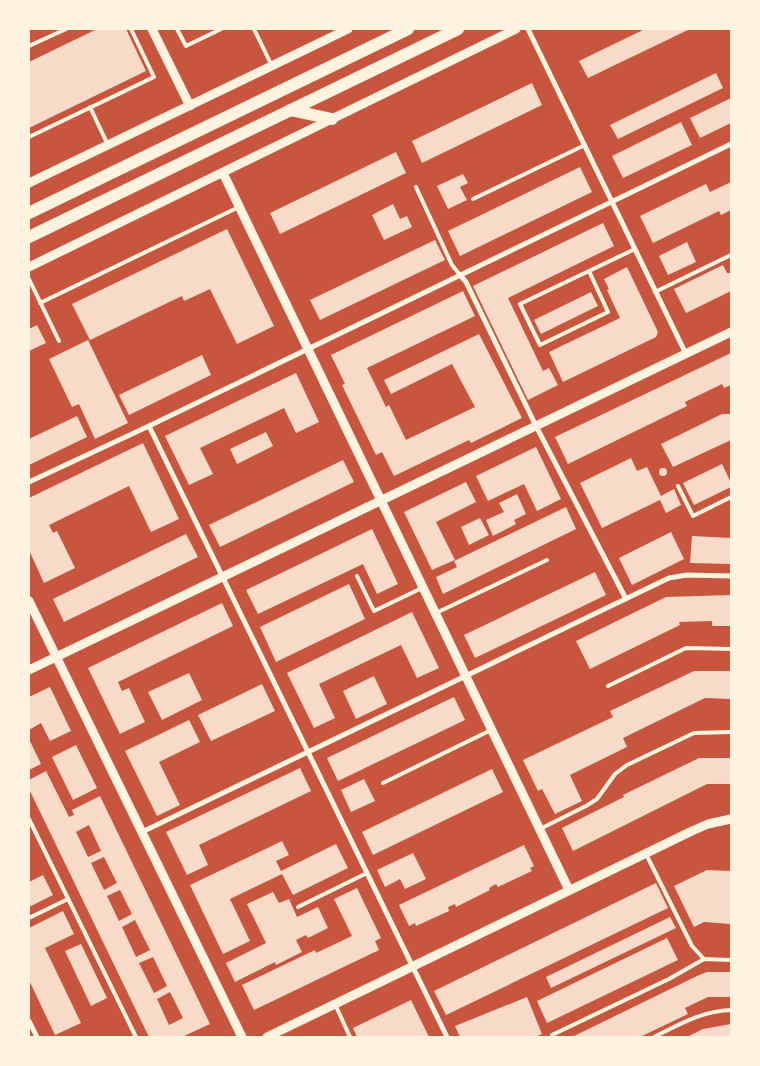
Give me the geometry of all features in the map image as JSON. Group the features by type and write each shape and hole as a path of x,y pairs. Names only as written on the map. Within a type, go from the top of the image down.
{"main road":[{"path":"29,213 408,29"},
{"path":"29,237 458,29"},
{"path":"290,110 332,119"}],"street":[{"path":"152,29 190,106"},
{"path":"30,180 108,145 348,29"},
{"path":"29,267 516,29"},
{"path":"528,29 686,354"},
{"path":"29,482 731,144"},
{"path":"223,173 569,890"},
{"path":"460,275 466,282 536,426 626,599"},
{"path":"29,670 731,332"},
{"path":"148,426 446,1037"},
{"path":"142,832 669,578 678,576 731,576"},
{"path":"29,601 242,1037"},
{"path":"267,1037 646,853 708,824 731,819"},
{"path":"29,1021 37,1037"}],"lane":[{"path":"29,46 66,29"},
{"path":"29,137 154,77 131,29"},
{"path":"177,29 186,46 221,29"},
{"path":"254,29 272,66"},
{"path":"90,108 108,145"},
{"path":"473,199 585,145"},
{"path":"416,187 452,265 460,275"},
{"path":"40,303 239,207"},
{"path":"589,271 608,312 540,345 520,304 589,271 635,249"},
{"path":"655,292 731,255"},
{"path":"29,279 59,341"},
{"path":"678,486 692,516 731,497"},
{"path":"435,614 547,560"},
{"path":"357,576 374,611 422,588"},
{"path":"608,686 686,648 731,649"},
{"path":"383,783 491,730"},
{"path":"539,830 597,799 614,774 627,764 694,732 731,732"},
{"path":"29,819 136,1037"},
{"path":"646,853 692,946 704,959"},
{"path":"298,906 367,874"},
{"path":"29,918 68,899"},
{"path":"552,1035 669,979 704,959 731,960"},
{"path":"335,1004 350,1037"},
{"path":"654,1037 696,1016 716,1010 731,1010"}],"building":[{"path":"97,29 126,29 146,71 29,128 29,62"},
{"path":"645,29 690,29 588,78 579,61"},
{"path":"716,73 723,88 618,139 610,125"},
{"path":"532,83 542,105 422,163 412,141"},
{"path":"731,98 731,123 700,138 690,118"},
{"path":"681,122 692,145 623,178 612,156"},
{"path":"396,152 406,173 280,234 270,213"},
{"path":"580,167 592,192 460,256 448,231"},
{"path":"463,174 468,183 460,187 467,200 448,209 437,186"},
{"path":"731,182 731,210 721,215 719,211 653,243 640,216 706,184 710,192"},
{"path":"393,204 400,219 407,216 412,227 384,240 372,215"},
{"path":"603,223 614,246 508,298 543,371 549,368 558,385 528,400 473,286"},
{"path":"227,229 274,326 237,344 210,289 184,301 182,296 90,340 72,304"},
{"path":"435,240 445,260 320,320 310,300"},
{"path":"687,242 696,262 668,275 659,256"},
{"path":"723,265 727,273 731,273 731,291 686,313 674,289"},
{"path":"627,267 658,332 656,337 563,382 549,352 620,318 604,279"},
{"path":"463,291 475,316 367,368 386,407 389,405 406,440 475,407 452,364 391,394 384,380 479,334 522,418 471,443 469,440 394,476 382,452 376,455 342,385 345,384 331,355"},
{"path":"591,292 598,306 541,334 534,320"},
{"path":"37,325 46,343 29,351 29,329"},
{"path":"88,340 128,423 95,439 79,404 72,407 49,359"},
{"path":"731,353 731,385 724,388 722,384 685,402 687,406 568,464 555,437"},
{"path":"202,355 211,375 129,415 119,395"},
{"path":"296,373 319,422 296,433 284,408 200,448 213,474 189,485 165,436"},
{"path":"722,414 731,414 731,440 673,467 661,444"},
{"path":"77,416 87,437 29,465 29,439"},
{"path":"266,432 273,446 237,464 230,449"},
{"path":"143,443 179,519 151,532 129,486 49,525 53,533 57,531 75,568 44,583 29,550 29,498"},
{"path":"536,447 561,499 537,511 524,484 488,501 476,476"},
{"path":"631,458 637,471 647,467 661,496 674,489 681,505 666,513 660,500 602,528 580,483"},
{"path":"343,460 354,482 220,547 209,525"},
{"path":"722,464 731,487 694,505 683,483"},
{"path":"663,468 667,472 663,476 659,472"},
{"path":"466,482 476,502 436,522 455,560 432,570 404,512"},
{"path":"517,494 526,514 514,520 516,524 493,536 486,520 504,512 499,503"},
{"path":"566,507 576,529 443,594 436,577 457,567 454,561"},
{"path":"480,518 489,535 469,545 461,527"},
{"path":"372,529 398,584 377,594 363,564 258,614 246,590"},
{"path":"671,532 684,559 632,585 619,558"},
{"path":"186,534 198,557 64,622 53,599"},
{"path":"692,536 731,538 731,564 690,563"},
{"path":"595,572 606,595 475,658 464,635"},
{"path":"349,584 365,619 276,662 260,627"},
{"path":"731,595 731,626 712,626 712,621 679,622 680,625 590,669 576,641 666,597"},
{"path":"222,603 233,626 118,682 122,691 129,688 145,722 120,734 88,668"},
{"path":"412,612 439,668 417,678 401,645 319,684 335,718 314,728 287,673"},
{"path":"694,671 731,671 731,699 705,698 623,738 627,747 570,775 582,801 555,814 542,789 538,791 523,760 613,717 610,711"},
{"path":"189,673 202,700 162,720 148,692"},
{"path":"374,676 387,704 356,719 343,691"},
{"path":"262,684 275,711 211,741 198,715"},
{"path":"50,687 71,731 50,741 41,723 29,730 29,697"},
{"path":"454,697 465,720 338,781 327,758"},
{"path":"189,720 200,742 159,762 180,805 157,816 125,751"},
{"path":"29,739 41,764 29,770"},
{"path":"76,745 97,788 73,800 52,757"},
{"path":"699,758 731,758 731,784 707,784 573,851 562,828 624,797 623,795"},
{"path":"300,768 311,791 199,845 208,865 187,875 166,832"},
{"path":"492,769 503,792 373,855 362,832"},
{"path":"46,771 69,817 74,815 72,810 100,796 210,1024 182,1037 149,1037 29,789 29,780","holes":["89,825 101,851 88,857 76,832","104,857 117,883 104,890 91,863","120,890 132,914 119,921 107,896","135,920 150,950 136,957 122,927","153,957 167,986 154,993 139,963","170,992 183,1018 169,1025 157,999"]},
{"path":"364,779 375,801 351,812 341,790"},
{"path":"282,841 289,855 276,861 281,871 336,844 348,868 293,895 282,874 230,899 250,941 223,954 190,885"},
{"path":"524,845 534,866 530,868 532,871 498,887 496,884 489,888 490,890 456,907 455,904 448,907 449,911 416,926 415,923 409,926 399,905"},
{"path":"413,853 426,879 405,889 400,879 385,887 377,870"},
{"path":"707,870 731,871 731,924 704,922 694,927 674,886"},
{"path":"43,875 53,895 29,907 29,882"},
{"path":"656,883 668,908 446,1015 434,991"},
{"path":"357,888 381,938 375,941 379,950 254,1010 242,985 315,950 316,953 352,936 334,899"},
{"path":"273,892 279,903 289,899 297,917 318,907 328,928 308,938 306,935 296,940 302,952 276,965 275,962 235,982 226,963 266,943 247,904"},
{"path":"63,911 74,934 45,948 81,1023 55,1035 29,980 29,928"},
{"path":"670,917 676,928 551,988 546,977"},
{"path":"667,938 678,960 547,1023 537,1001"},
{"path":"81,944 107,998 91,1006 65,951"},
{"path":"707,972 731,972 731,997 708,997 685,1008 688,1014 640,1037 572,1037 697,976"},
{"path":"527,997 542,1034 535,1037 460,1037 455,1026"},
{"path":"411,1000 429,1037 357,1037 353,1028"},
{"path":"731,1024 731,1037 687,1037 703,1029"}]}
